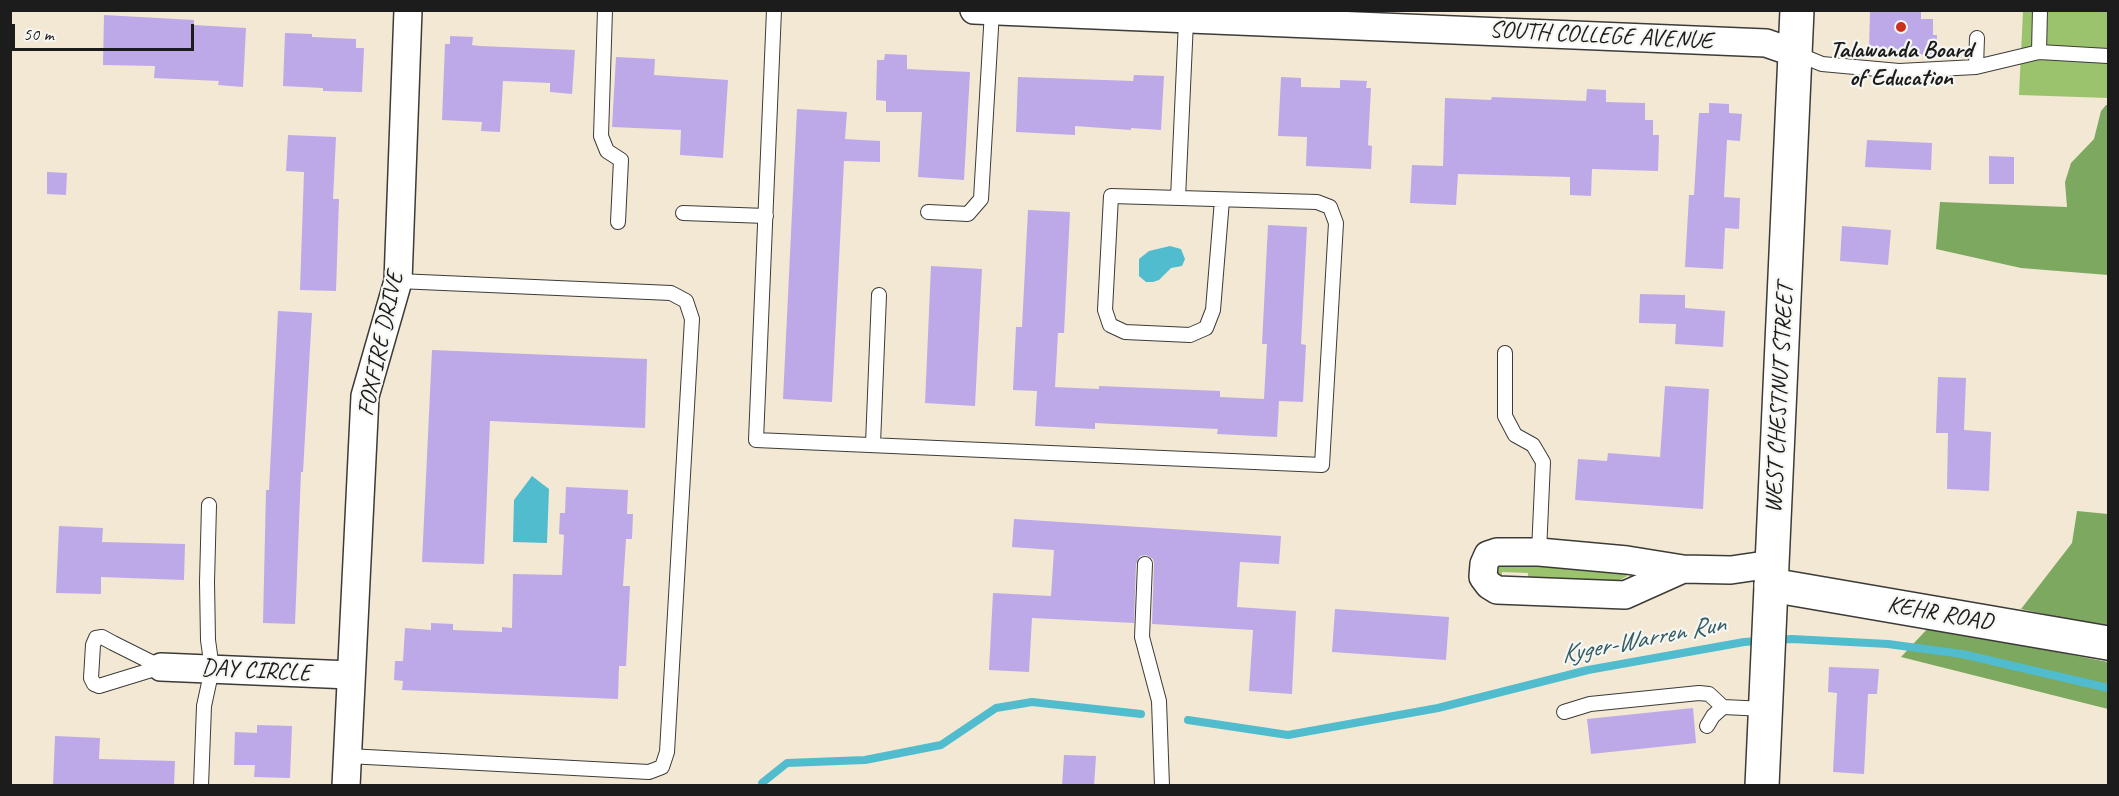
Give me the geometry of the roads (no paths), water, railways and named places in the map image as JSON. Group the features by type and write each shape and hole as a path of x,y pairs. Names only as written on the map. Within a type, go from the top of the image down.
{"main road":[{"name":"WEST CHESTNUT STREET","path":"1762,786 1797,10"},
{"name":"KEHR ROAD","path":"1772,574 2109,643"}],"street":[{"name":"FOXFIRE DRIVE","path":"346,786 365,396 398,281 408,10"},
{"name":"SOUTH COLLEGE AVENUE","path":"983,11 1766,43 1796,53"},
{"path":"1683,569 1625,595 1497,590 1483,577 1484,564 1488,555 1497,552 1539,552 1627,560 1683,569 1772,574"},
{"name":"DAY CIRCLE","path":"161,667 350,675"}],"lane":[{"path":"605,10 601,135 607,151 621,160 618,222"},
{"path":"774,10 756,440 1322,465 1336,223 1330,207 1317,202 1111,196 1105,310 1110,325 1125,332 1190,335 1206,328 1213,310 1222,200"},
{"path":"2039,52 2040,10"},
{"path":"928,212 968,214 981,199 983,11"},
{"path":"1178,198 1186,21"},
{"path":"1976,67 1977,38"},
{"path":"1796,53 1822,64 1899,71 1976,67 2039,52 2109,56"},
{"path":"683,213 766,216"},
{"path":"348,756 649,772 662,767 667,752 692,320 686,301 671,293 398,281"},
{"path":"873,444 879,295"},
{"path":"1505,354 1505,416 1515,435 1533,445 1543,462 1539,552"},
{"path":"201,786 204,706 212,669 208,640 209,505"},
{"path":"1145,564 1142,637 1159,701 1162,786"},
{"path":"102,637 161,667 99,686 94,684 91,678 93,645 96,638 102,637"},
{"path":"1564,712 1590,704 1699,693 1709,694 1723,707 1766,710"},
{"path":"1707,726 1713,716 1723,707"}],"water":[{"path":"1170,246 1181,249 1185,259 1182,266 1171,268 1159,280 1146,282 1139,276 1139,259 1149,251"},
{"path":"532,476 549,489 547,543 513,542 514,500"}],"waterway":[{"name":"Kyger-Warren Run","path":"1775,640 1888,644 1962,654 2108,688"},
{"name":"Kyger-Warren Run","path":"1188,720 1288,735 1438,708 1588,670 1760,641"},
{"name":"Kyger-Warren Run","path":"763,786 762,783 787,763 865,760 941,745 996,708 1032,702 1141,714"}],"place":[{"name":"Talawanda Board of Education","path":"1901,27"}]}
